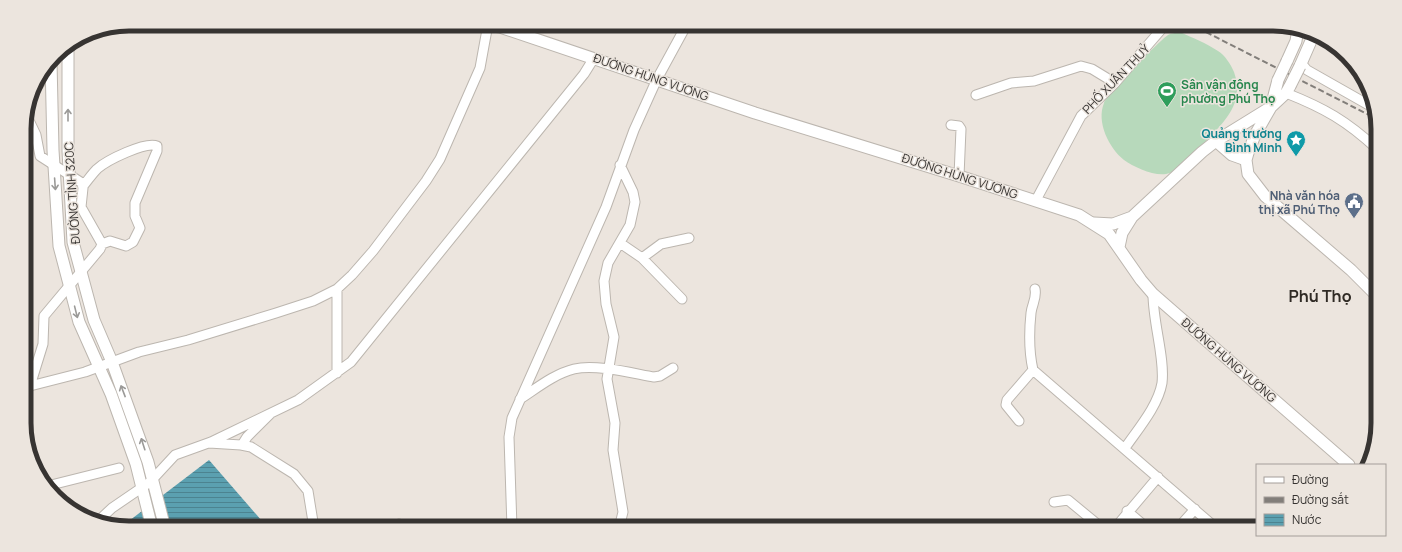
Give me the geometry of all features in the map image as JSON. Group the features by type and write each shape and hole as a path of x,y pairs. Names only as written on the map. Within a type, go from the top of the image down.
{"main road":[{"name":"ĐƯỜNG HÙNG VƯƠNG","path":"512,31 543,40 756,113 1036,200 1079,215 1109,234 1141,280 1153,294 1348,464"},
{"path":"1119,247 1122,233 1132,217 1216,141 1271,107 1278,80 1296,41 1297,34"},
{"path":"1312,39 1301,65 1288,89 1271,107 1255,135 1246,160 1246,166 1251,178 1265,196 1351,270 1371,289"},
{"name":"ĐƯỜNG TỈNH 320C","path":"69,52 69,175 74,242 94,320 137,427 153,479"},
{"name":"ĐƯỜNG TỈNH 320C","path":"51,69 54,165 59,246 79,322 125,430 142,488"},
{"path":"1216,141 1232,156 1246,160"},
{"path":"1093,223 1113,224 1132,217"},
{"path":"153,479 163,521"},
{"path":"142,488 150,521"}],"street":[{"path":"31,387 99,367 139,352 188,340 276,314 313,301 337,289 373,251 426,181 440,159 480,68 487,31"},
{"path":"512,521 509,437 512,418 606,207 620,165 657,79 683,31"},
{"name":"PHỐ XUÂN THUỶ","path":"1036,200 1081,116 1115,83 1160,31"},
{"path":"102,517 112,508 153,479 174,455 208,443 304,396 337,373 358,355 584,74 594,58"},
{"path":"1301,65 1307,70 1368,105"},
{"path":"976,95 1011,83 1034,82 1081,66 1092,69 1115,83"},
{"path":"1288,89 1349,124 1371,144"},
{"path":"31,124 36,135 38,153 83,186"},
{"path":"951,125 959,126 961,129 959,176"},
{"path":"31,379 42,344 44,316 100,249 102,244 110,241 126,246 134,242 140,228 135,216 135,203 157,146 144,146 105,163 97,169 83,186 81,207 102,244"},
{"path":"620,165 633,192 635,202 630,225 608,263 604,275 606,304 614,337 608,370 608,385 615,423 613,450 623,512 621,521"},
{"path":"642,258 661,244 689,238"},
{"path":"620,243 642,258 682,299"},
{"path":"337,289 337,373"},
{"path":"1035,289 1036,294 1031,312 1030,355 1033,370 1208,521"},
{"path":"1125,448 1154,404 1162,384 1162,371 1153,310 1153,294"},
{"path":"520,399 548,380 574,369 583,368 608,370 654,377 660,376 673,368"},
{"path":"1019,421 1008,408 1006,404 1007,400 1033,370"},
{"path":"242,445 247,437 265,421 272,412"},
{"path":"208,443 242,445 256,449 301,480 310,496 313,521"},
{"path":"53,485 119,468"},
{"path":"1120,521 1158,477"},
{"path":"1054,502 1068,500 1094,521"},
{"path":"1184,521 1195,509"},
{"path":"1115,521 1125,514"},
{"path":"1125,514 1136,521"}],"green space":[{"name":"Sân vận động phường Phú Thọ","path":"1180,32 1209,46 1223,55 1234,72 1237,83 1237,93 1235,102 1226,119 1183,166 1166,174 1155,174 1124,160 1113,149 1105,134 1102,110 1107,98 1123,79 1163,39 1172,33"}],"water":[{"path":"209,460 262,521 129,521"}],"railway":[{"path":"1204,31 1370,115"}],"place":[{"name":"Sân vận động phường Phú Thọ","path":"1167,108"},
{"name":"Quảng trường Bình Minh","path":"1296,157"},
{"name":"Nhà văn hóa thị xã Phú Thọ","path":"1354,219"}],"district":[{"name":"Phú Thọ","path":"1320,296"}]}
